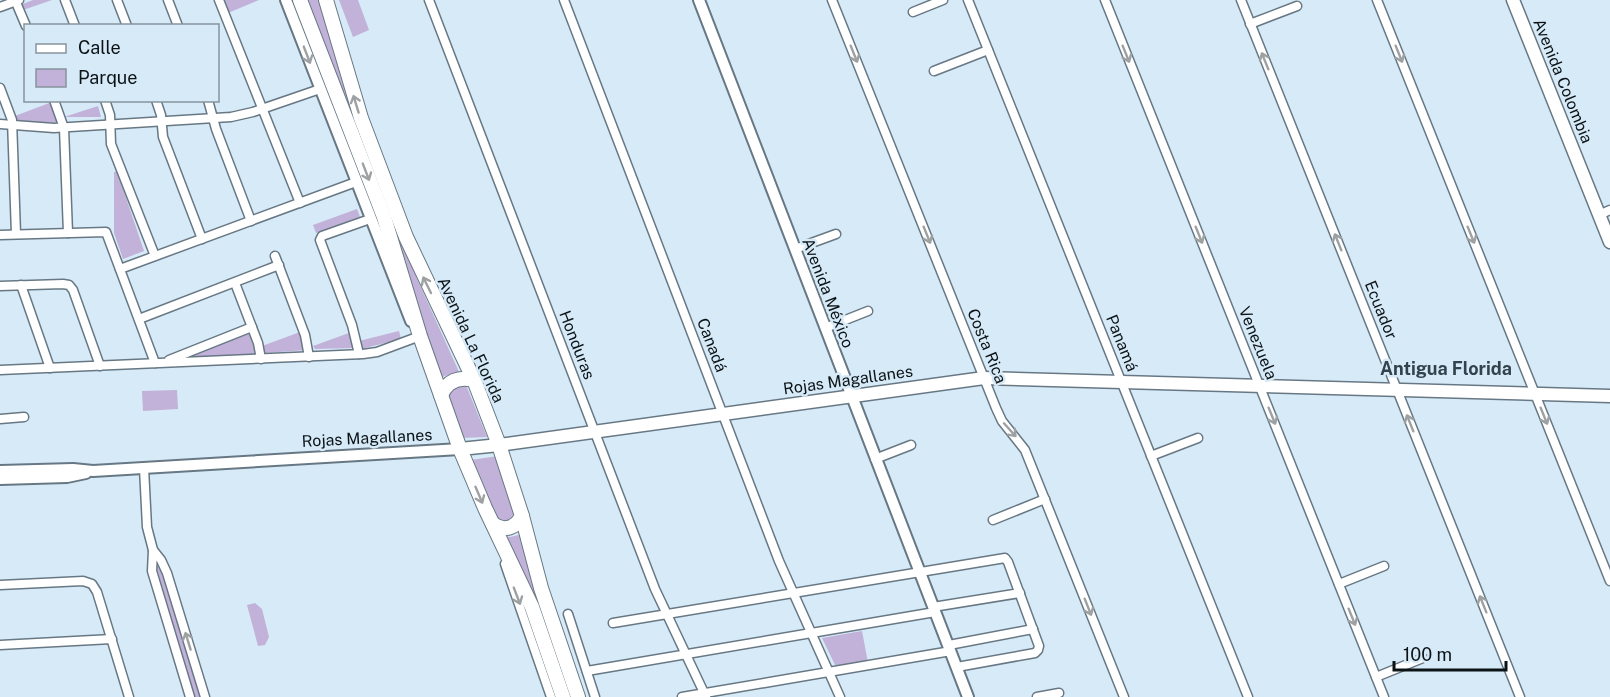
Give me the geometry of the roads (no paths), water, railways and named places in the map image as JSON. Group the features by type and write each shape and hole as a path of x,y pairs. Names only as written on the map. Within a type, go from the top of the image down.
{"main road":[{"path":"300,0 384,217 420,336 460,449 535,615 563,697"},
{"name":"Avenida La Florida","path":"326,0 361,118 406,237 474,380 499,445 522,516 539,580 578,697"},
{"name":"Avenida Colombia","path":"1513,0 1605,213 1610,242"},
{"path":"441,395 446,386 455,380 466,378 474,380"},
{"name":"Rojas Magallanes","path":"460,449 984,378 1610,396"},
{"path":"493,524 502,529 510,528 522,516"}],"street":[{"path":"0,8 17,0 25,24"},
{"path":"65,0 74,24"},
{"path":"117,0 126,24"},
{"path":"168,0 177,24"},
{"path":"219,0 300,203"},
{"path":"0,370 359,354 377,352 420,336 405,310 286,0"},
{"name":"Honduras","path":"429,0 652,580 705,695"},
{"name":"Canadá","path":"564,0 722,414 793,593 840,697"},
{"name":"Avenida México","path":"699,0 968,697"},
{"name":"Costa Rica","path":"832,0 1002,421 1025,450 1124,697"},
{"path":"913,12 943,0"},
{"name":"Panamá","path":"968,0 1248,697"},
{"name":"Venezuela","path":"1105,0 1384,697"},
{"name":"Ecuador","path":"1241,0 1520,697"},
{"path":"1377,0 1610,581"},
{"path":"1250,24 1296,6"},
{"path":"934,71 988,50"},
{"path":"0,88 11,117 16,234"},
{"path":"0,124 64,128 237,116 320,89"},
{"path":"55,102 64,128 68,233"},
{"path":"106,102 110,115 111,144 155,256"},
{"path":"156,102 164,141 202,239"},
{"path":"209,102 251,221"},
{"path":"120,269 356,182"},
{"path":"359,354 352,324 320,240 322,236 370,219"},
{"path":"0,235 106,232 158,363"},
{"path":"795,249 836,234"},
{"path":"275,256 306,335 309,357"},
{"path":"139,320 279,266"},
{"path":"235,282 260,347 261,359"},
{"path":"21,285 50,368"},
{"path":"0,286 69,285 73,290 100,366"},
{"path":"825,328 868,311"},
{"path":"158,363 252,327"},
{"path":"0,419 24,417"},
{"path":"1151,456 1198,438"},
{"path":"875,459 911,445"},
{"name":"Rojas Magallanes","path":"0,471 73,469 93,471 460,449"},
{"path":"144,468 147,527 153,550 152,571 190,697"},
{"name":"Rojas Magallanes","path":"0,479 67,477 93,471"},
{"path":"993,520 1045,499"},
{"path":"500,540 507,569 551,697"},
{"path":"153,550 167,573 205,697"},
{"path":"613,623 1005,558 1033,629 1038,650 1035,653 957,667"},
{"path":"1339,584 1384,566"},
{"path":"0,585 83,581 92,584 97,592 129,697"},
{"path":"587,671 812,633 1020,593"},
{"path":"568,614 595,697"},
{"path":"682,697 705,695 830,672 1033,629"},
{"path":"0,645 112,639"},
{"path":"1376,677 1423,658"},
{"path":"1037,697 1059,693"}],"district":[{"name":"Antigua Florida","path":"1446,368"}]}
